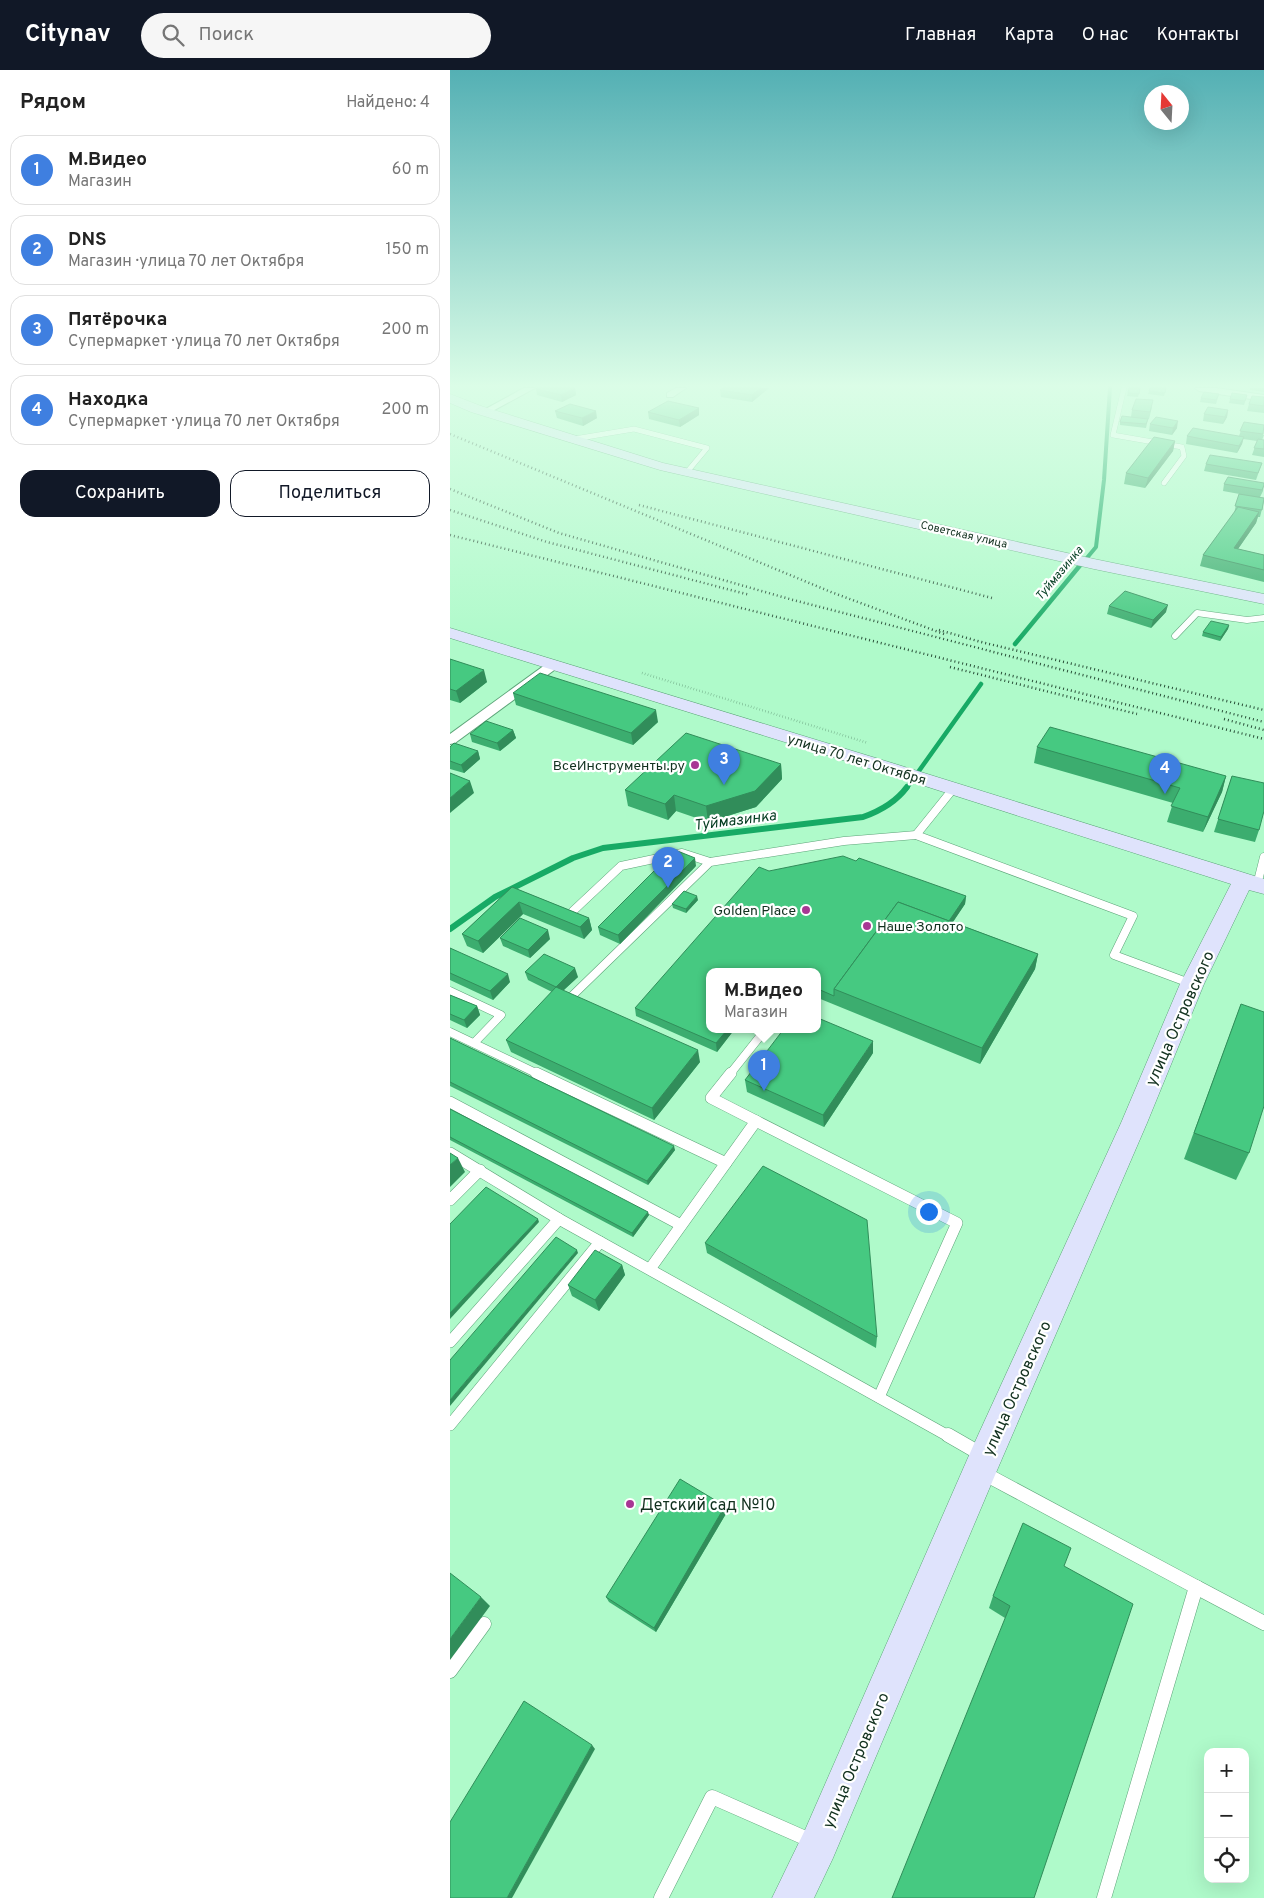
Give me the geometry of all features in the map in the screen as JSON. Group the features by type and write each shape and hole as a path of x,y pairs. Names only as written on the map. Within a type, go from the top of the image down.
{"street":[{"name":"Советская улица","path":"693,473 1094,564 1264,598"},
{"name":"улица 70 лет Октября","path":"450,633 885,767 1255,885"},
{"path":"450,740 553,666"},
{"name":"улица Островского","path":"793,1898 819,1844 982,1464 1134,1123 1192,984 1255,885"}],"lane":[{"path":"1164,483 1171,473"},
{"path":"1175,636 1196,613 1247,620 1264,618"},
{"path":"916,835 953,789"},
{"path":"573,910 621,866 682,853 710,862 844,841 916,835 1133,916 1114,955 1192,984"},
{"path":"1255,885 1264,857"},
{"path":"573,994 710,862"},
{"path":"450,991 501,1015 474,1043"},
{"path":"450,1032 726,1163"},
{"path":"763,1033 711,1098 957,1223 879,1397"},
{"path":"450,1102 681,1226"},
{"path":"650,1269 756,1121"},
{"path":"450,1153 559,1219 879,1397 982,1464 1196,1587 1264,1623"},
{"path":"450,1200 480,1170"},
{"path":"450,1342 559,1219"},
{"path":"450,1425 600,1242"},
{"path":"1104,1898 1196,1587"},
{"path":"450,1671 484,1624"},
{"path":"661,1898 712,1797 819,1844"}],"building":[{"path":"1127,473 1151,473 1148,478"},
{"path":"1228,477 1264,483 1264,485 1262,490 1224,484"},
{"path":"1239,494 1264,498 1262,510 1235,506"},
{"path":"1238,507 1259,512 1234,548 1264,555 1264,570 1203,555"},
{"path":"1125,591 1168,605 1153,620 1109,606"},
{"path":"1211,621 1229,625 1221,637 1203,632"},
{"path":"450,659 484,670 456,691 450,689"},
{"path":"540,673 656,710 631,733 513,693"},
{"path":"486,721 513,730 497,743 470,734"},
{"path":"1050,727 1226,776 1208,817 1171,806 1180,788 1037,747"},
{"path":"686,733 781,764 755,791 706,806 674,795 665,804 625,790"},
{"path":"454,743 478,751 461,765 450,761 450,747"},
{"path":"450,773 470,781 450,798"},
{"path":"1232,776 1264,783 1264,811 1259,830 1218,819"},
{"path":"675,850 695,858 618,935 598,927"},
{"path":"843,856 856,861 859,858 966,896 949,921 898,902 834,989 834,996 821,990 821,968 706,968 706,1033 724,1033 716,1043 635,1008 759,867 769,871"},
{"path":"512,887 589,918 580,927 519,902 478,941 462,934"},
{"path":"684,891 697,896 686,909 672,904"},
{"path":"898,902 1038,954 982,1048 834,989"},
{"path":"520,918 548,930 528,950 500,938"},
{"path":"450,948 508,974 490,991 450,973"},
{"path":"544,954 575,968 556,987 525,972"},
{"path":"556,987 698,1050 652,1108 506,1040"},
{"path":"450,995 477,1006 464,1020 450,1014"},
{"path":"1241,1004 1264,1012 1264,1106 1249,1153 1194,1133"},
{"path":"821,1019 873,1041 823,1115 745,1080 781,1033 821,1033"},
{"path":"450,1038 674,1146 647,1181 450,1082"},
{"path":"450,1109 648,1212 632,1233 450,1137"},
{"path":"450,1153 458,1158 450,1165"},
{"path":"763,1166 867,1220 877,1337 705,1243"},
{"path":"486,1187 538,1219 450,1313 450,1224"},
{"path":"556,1237 577,1250 450,1400 450,1360"},
{"path":"595,1250 622,1265 595,1300 568,1285"},
{"path":"680,1479 725,1506 654,1628 606,1597"},
{"path":"1023,1523 1071,1548 1064,1566 1133,1604 1034,1898 892,1898 1010,1606 993,1596"},
{"path":"450,1573 481,1597 450,1639"},
{"path":"524,1701 592,1745 507,1898 450,1898 450,1822"}],"waterway":[{"name":"Туймазинка","path":"1081,565 1096,547 1104,473"},
{"name":"Туймазинка","path":"1015,644 1082,563"},
{"name":"Туймазинка","path":"906,789 981,684"},
{"name":"Туймазинка","path":"450,929 495,897 573,858 603,848 863,817 887,805 907,787"}],"railway":[{"path":"545,473 831,592 944,634"},
{"path":"450,489 559,533 793,600 1264,722"},
{"path":"639,505 992,598"},
{"path":"450,510 547,542 750,595"},
{"path":"450,535 1264,739"},
{"path":"939,630 981,642 1264,710"},
{"path":"950,667 1137,714"},
{"path":"1224,719 1264,730"}],"place":[{"name":"ВсеИнструменты.ру","path":"695,765"},
{"name":"Пятёрочка","path":"724,785"},
{"name":"Находка","path":"1165,794"},
{"name":"DNS","path":"668,888"},
{"name":"Golden Place","path":"806,910"},
{"name":"Наше Золото","path":"867,926"},
{"name":"М.Видео","path":"764,1091"},
{"name":"Детский сад №10","path":"630,1504"}]}
